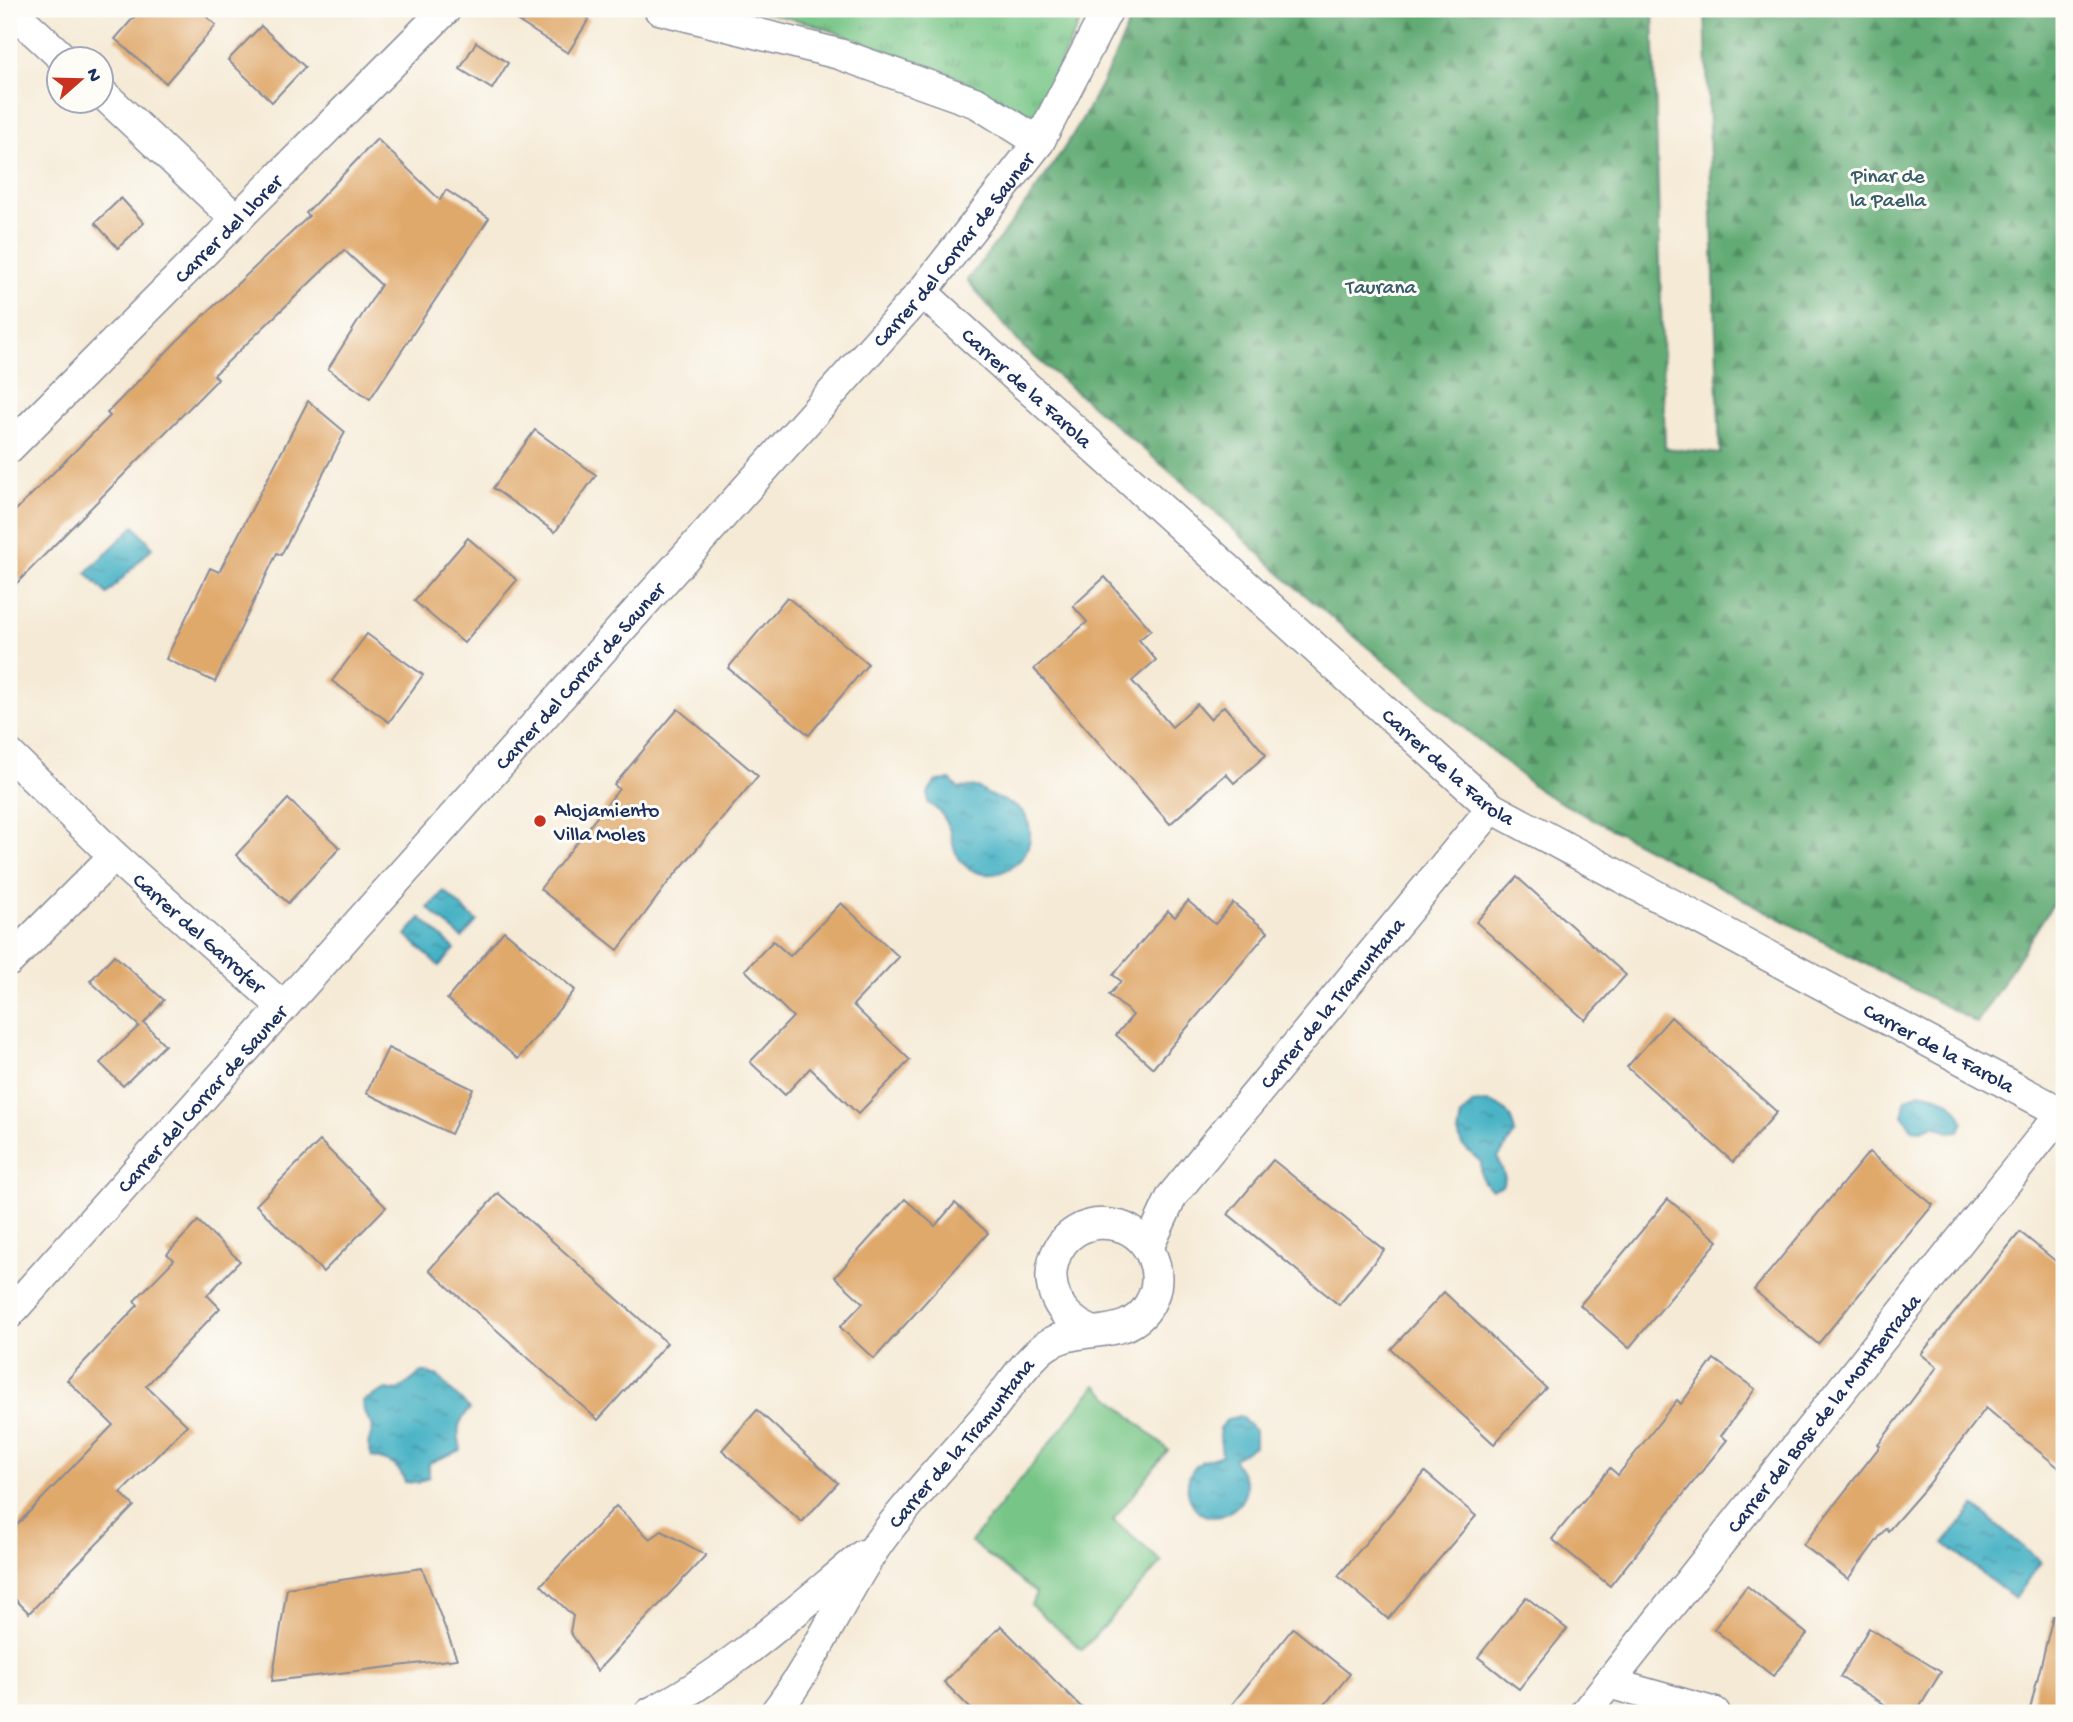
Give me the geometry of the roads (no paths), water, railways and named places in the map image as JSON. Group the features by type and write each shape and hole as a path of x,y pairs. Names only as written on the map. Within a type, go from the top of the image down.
{"street":[{"path":"10,9 50,46"},
{"name":"Carrer del Llorer","path":"9,448 446,9"},
{"path":"659,9 864,63 977,103 1039,142"},
{"name":"Carrer del Corrar de Sauner","path":"9,1314 922,292 1039,142 1108,9"},
{"path":"116,106 237,220"},
{"name":"Carrer de la Farola","path":"922,292 1492,808 2063,1113"},
{"name":"Carrer del Garrofer","path":"9,754 114,856 283,1007"},
{"name":"Carrer de la Tramuntana","path":"1148,1248 1172,1196 1492,808"},
{"name":"Carrer del Garrofer","path":"9,961 114,856"},
{"name":"Carrer del Bosc de la Montserrada","path":"1586,1713 2063,1113"},
{"name":"Carrer de la Tramuntana","path":"1121,1227 1172,1196"},
{"path":"1104,1224 1121,1227 1136,1235 1148,1248 1156,1265 1157,1284 1151,1302 1141,1317 1125,1327 1107,1331 1089,1330 1073,1322 1061,1310 1052,1295 1050,1278 1053,1261 1066,1240 1087,1226 1104,1224"},
{"name":"Carrer de la Tramuntana","path":"1044,1347 1052,1295"},
{"name":"Carrer de la Tramuntana","path":"779,1711 880,1542 1044,1347 1089,1330"},
{"name":"Carrer de la Tramuntana","path":"650,1713 681,1697 748,1649 880,1542"},
{"path":"1609,1683 1715,1713"}],"water":[{"path":"134,526 153,547 107,594 86,573"},
{"path":"950,780 958,788 978,787 1022,811 1030,833 1028,847 1021,859 1011,867 999,873 985,874 972,870 961,861 944,817 928,803 928,793 936,781"},
{"path":"444,891 477,921 462,938 428,908"},
{"path":"421,918 455,949 439,966 406,935"},
{"path":"1919,1092 1941,1097 1952,1104 1963,1122 1959,1131 1949,1132 1935,1125 1921,1130 1912,1129 1903,1115 1905,1100"},
{"path":"1489,1102 1507,1113 1515,1133 1498,1158 1505,1178 1502,1186 1492,1189 1483,1181 1481,1162 1462,1145 1458,1133 1461,1116 1472,1104"},
{"path":"422,1372 438,1376 470,1409 459,1428 461,1450 429,1463 429,1477 418,1483 405,1482 400,1471 393,1465 372,1457 368,1444 373,1427 364,1412 363,1401 386,1389 398,1391"},
{"path":"1240,1416 1255,1431 1255,1446 1234,1458 1246,1483 1245,1493 1236,1507 1223,1515 1211,1517 1201,1513 1193,1505 1188,1483 1192,1471 1201,1462 1222,1455 1219,1428 1228,1419"},
{"path":"1975,1506 2041,1562 2015,1599 1944,1543"}],"place":[{"name":"Alojamiento Villa Moles","path":"540,821"}],"park label":[{"name":"Pinar de la Paella","path":"1888,187"},
{"name":"Taurana","path":"1381,286"}]}
